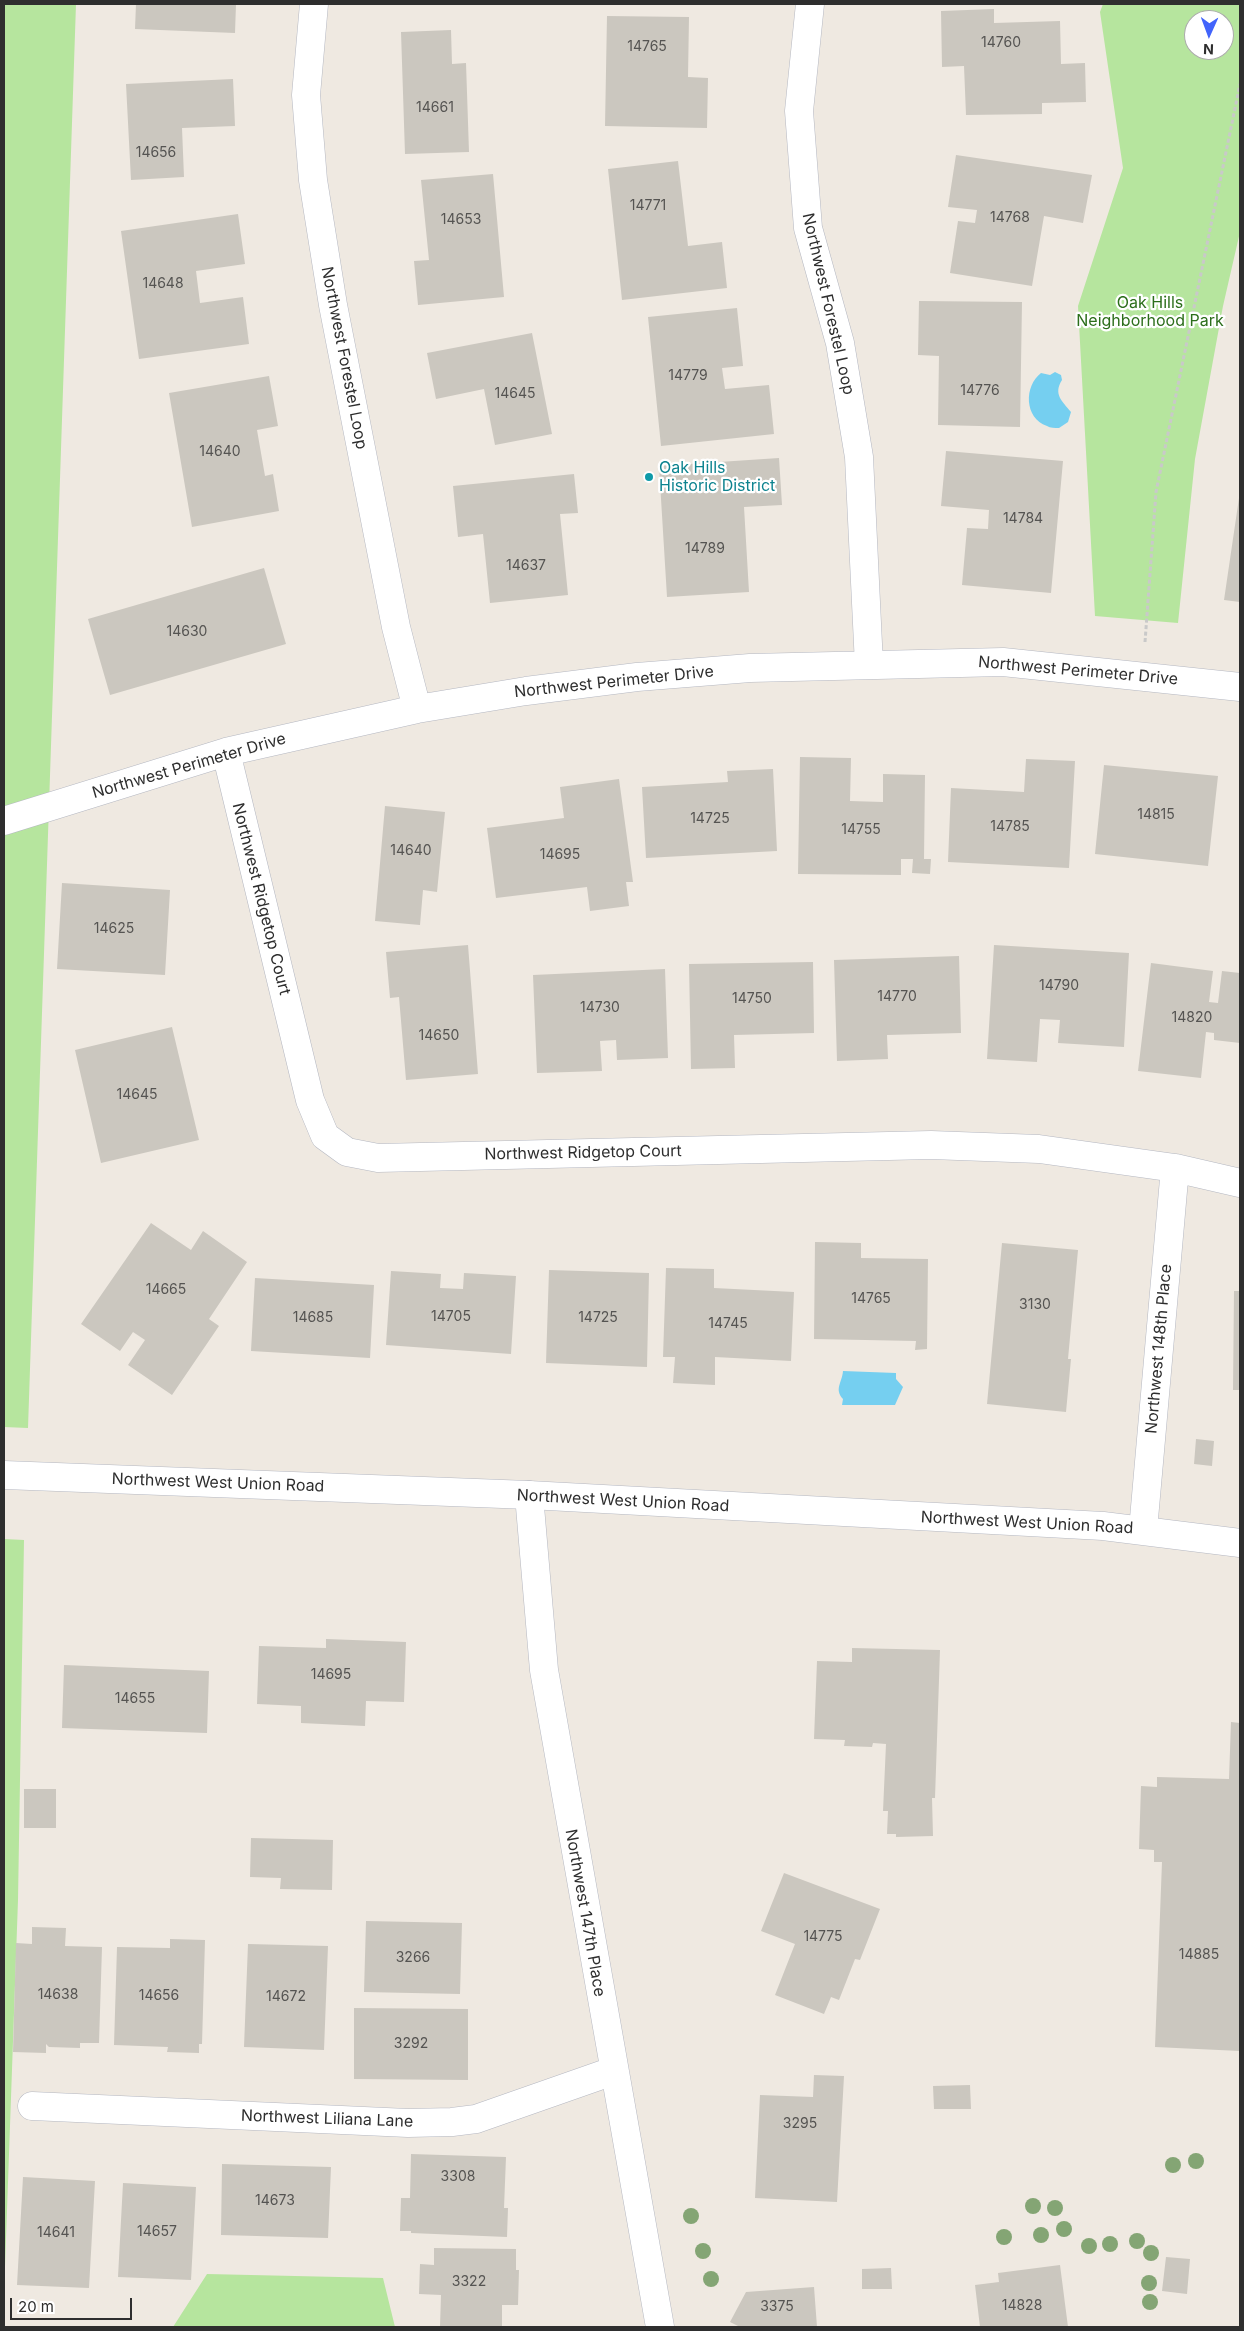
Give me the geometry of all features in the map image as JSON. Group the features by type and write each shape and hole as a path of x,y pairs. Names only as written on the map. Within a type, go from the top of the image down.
{"street":[{"name":"Northwest Forestel Loop","path":"314,4 306,95 313,180 333,304 392,608 417,709"},
{"name":"Northwest Forestel Loop","path":"810,4 798,111 808,228 840,343 859,457 869,665"},
{"name":"Northwest Perimeter Drive","path":"4,821 226,752 417,709 526,691 637,677 750,668 1003,662 1143,675 1240,687"},
{"name":"Northwest Ridgetop Court","path":"226,752 310,1100 325,1136 347,1152 378,1158 931,1146 1040,1149 1175,1168 1240,1184"},
{"name":"Northwest 148th Place","path":"1143,1530 1175,1168"},
{"name":"Northwest West Union Road","path":"4,1475 529,1495 1102,1526 1240,1543"},
{"name":"Northwest 147th Place","path":"529,1495 544,1670 613,2071 660,2327"},
{"name":"Northwest Liliana Lane","path":"32,2106 408,2123 452,2122 476,2119 613,2071"}],"path":[{"path":"1143,675 1156,492 1240,84"}],"green space":[{"path":"4,4 76,4 28,1428 4,1427"},
{"name":"Oak Hills Neighborhood Park","path":"1103,4 1240,4 1240,232 1223,306 1195,459 1178,623 1095,616 1078,306 1123,168 1100,12"},
{"path":"4,1539 24,1540 18,1900 4,2295"},
{"path":"207,2274 383,2278 395,2327 173,2327"}],"water":[{"path":"1055,372 1061,375 1062,380 1058,389 1060,397 1071,412 1068,422 1059,428 1050,427 1039,422 1034,416 1029,401 1029,393 1035,379 1041,373 1050,375"},
{"path":"843,1371 896,1373 896,1379 903,1387 895,1405 842,1405 843,1399 839,1389"}],"building":[{"path":"136,4 236,4 235,33 135,29"},
{"path":"994,9 994,23 1060,21 1061,64 1085,63 1086,102 1042,103 1042,114 966,115 964,66 942,67 941,11"},
{"path":"607,16 689,17 688,77 708,78 707,128 605,126"},
{"path":"451,30 452,64 466,63 469,152 405,154 401,32"},
{"path":"233,79 235,126 182,128 184,177 131,180 126,84"},
{"path":"956,155 1092,175 1083,223 1044,216 1032,286 950,273 958,221 975,223 977,210 948,207"},
{"path":"678,161 688,246 722,242 727,288 622,300 608,169"},
{"path":"493,174 504,297 418,305 414,261 429,260 421,180"},
{"path":"238,214 245,264 196,271 200,303 243,297 249,344 139,359 121,231"},
{"path":"919,301 1022,302 1020,427 938,425 939,356 918,355"},
{"path":"737,308 743,366 722,368 725,389 769,385 774,434 661,446 648,317"},
{"path":"532,333 552,434 495,445 484,389 436,399 427,353"},
{"path":"269,376 278,426 257,430 265,476 273,474 279,511 192,527 169,393"},
{"path":"946,451 1063,461 1051,593 962,585 967,528 988,529 989,510 941,506"},
{"path":"779,458 782,505 744,507 749,592 667,597 659,466"},
{"path":"574,474 578,513 560,514 568,595 490,603 483,534 458,537 453,486"},
{"path":"1240,498 1240,602 1224,600"},
{"path":"264,568 286,644 110,695 88,619"},
{"path":"800,757 851,758 850,801 883,802 883,774 925,775 924,859 931,859 930,874 912,873 913,859 901,859 901,875 798,874"},
{"path":"1026,759 1075,761 1069,868 948,862 951,788 1024,792"},
{"path":"1104,765 1218,776 1208,866 1095,854"},
{"path":"773,769 777,851 646,858 642,787 728,782 727,771"},
{"path":"619,779 633,882 626,882 629,906 590,911 587,887 496,898 487,828 564,818 560,787"},
{"path":"385,806 445,812 437,892 423,890 420,925 375,921"},
{"path":"62,883 170,890 165,975 57,969"},
{"path":"468,945 478,1074 406,1080 399,997 390,998 386,952"},
{"path":"994,945 1129,953 1124,1047 1058,1043 1060,1020 1040,1019 1037,1062 987,1059"},
{"path":"959,956 961,1033 887,1035 888,1059 837,1061 834,960"},
{"path":"813,962 814,1033 734,1035 735,1068 691,1069 689,964"},
{"path":"1151,963 1213,971 1209,1002 1218,1003 1222,971 1240,973 1240,1043 1214,1040 1214,1033 1206,1032 1201,1078 1138,1071"},
{"path":"665,969 668,1058 617,1060 616,1040 600,1041 602,1071 537,1073 533,975"},
{"path":"172,1027 199,1140 101,1163 75,1050"},
{"path":"151,1223 191,1250 203,1231 247,1262 209,1319 219,1326 172,1395 128,1365 145,1340 133,1332 120,1351 81,1324"},
{"path":"815,1242 861,1243 861,1258 928,1259 927,1349 915,1350 916,1341 814,1339"},
{"path":"1002,1243 1078,1250 1068,1359 1071,1359 1066,1412 987,1404"},
{"path":"666,1268 714,1269 714,1288 794,1292 791,1361 715,1357 715,1385 673,1383 675,1357 663,1357"},
{"path":"549,1270 649,1273 647,1367 546,1363"},
{"path":"391,1271 441,1274 440,1288 463,1289 464,1273 516,1276 511,1354 386,1345"},
{"path":"255,1278 374,1285 370,1358 251,1351"},
{"path":"1234,1291 1240,1291 1240,1390 1233,1390"},
{"path":"1196,1439 1214,1441 1212,1466 1194,1464"},
{"path":"326,1639 406,1642 404,1702 366,1701 365,1726 301,1723 301,1706 257,1704 259,1646 326,1648"},
{"path":"852,1648 940,1650 935,1798 932,1798 933,1836 896,1837 896,1834 887,1834 888,1811 883,1811 886,1744 873,1743 872,1747 844,1746 845,1740 814,1739 817,1661 852,1662"},
{"path":"64,1665 209,1671 207,1733 62,1728"},
{"path":"1231,1722 1240,1723 1240,2051 1155,2047 1162,1862 1154,1862 1154,1850 1139,1849 1141,1786 1157,1787 1157,1777 1229,1779"},
{"path":"24,1789 56,1789 56,1828 24,1828"},
{"path":"251,1838 333,1840 332,1890 280,1889 281,1878 250,1877"},
{"path":"784,1873 880,1909 860,1960 855,1959 839,2000 831,1997 824,2014 775,1995 795,1944 761,1931"},
{"path":"366,1921 462,1923 460,1994 364,1992"},
{"path":"32,1927 66,1928 65,1946 102,1947 99,2043 80,2043 80,2048 49,2047 46,2044 46,2053 13,2052 16,1943 32,1944"},
{"path":"170,1939 205,1940 202,2044 199,2044 199,2053 167,2052 168,2047 114,2045 117,1947 170,1948"},
{"path":"248,1944 328,1946 324,2050 244,2047"},
{"path":"354,2008 468,2009 468,2080 354,2079"},
{"path":"814,2075 844,2076 837,2202 755,2198 760,2095 813,2097"},
{"path":"970,2085 971,2109 934,2109 933,2086"},
{"path":"411,2154 506,2157 504,2208 508,2208 507,2237 400,2231 401,2198 410,2198"},
{"path":"222,2164 331,2167 328,2238 221,2235"},
{"path":"23,2177 95,2181 89,2288 17,2285"},
{"path":"123,2183 196,2187 191,2280 118,2277"},
{"path":"434,2248 516,2249 516,2270 519,2270 518,2305 502,2305 502,2327 440,2327 441,2295 419,2294 420,2264 434,2265"},
{"path":"1166,2257 1190,2259 1187,2294 1162,2291"},
{"path":"1060,2265 1068,2327 980,2327 975,2285 999,2282 998,2273"},
{"path":"891,2268 892,2289 862,2289 862,2269"},
{"path":"814,2287 817,2327 740,2327 730,2322 746,2292"}],"place":[{"name":"Oak Hills Historic District","path":"649,477"}]}
